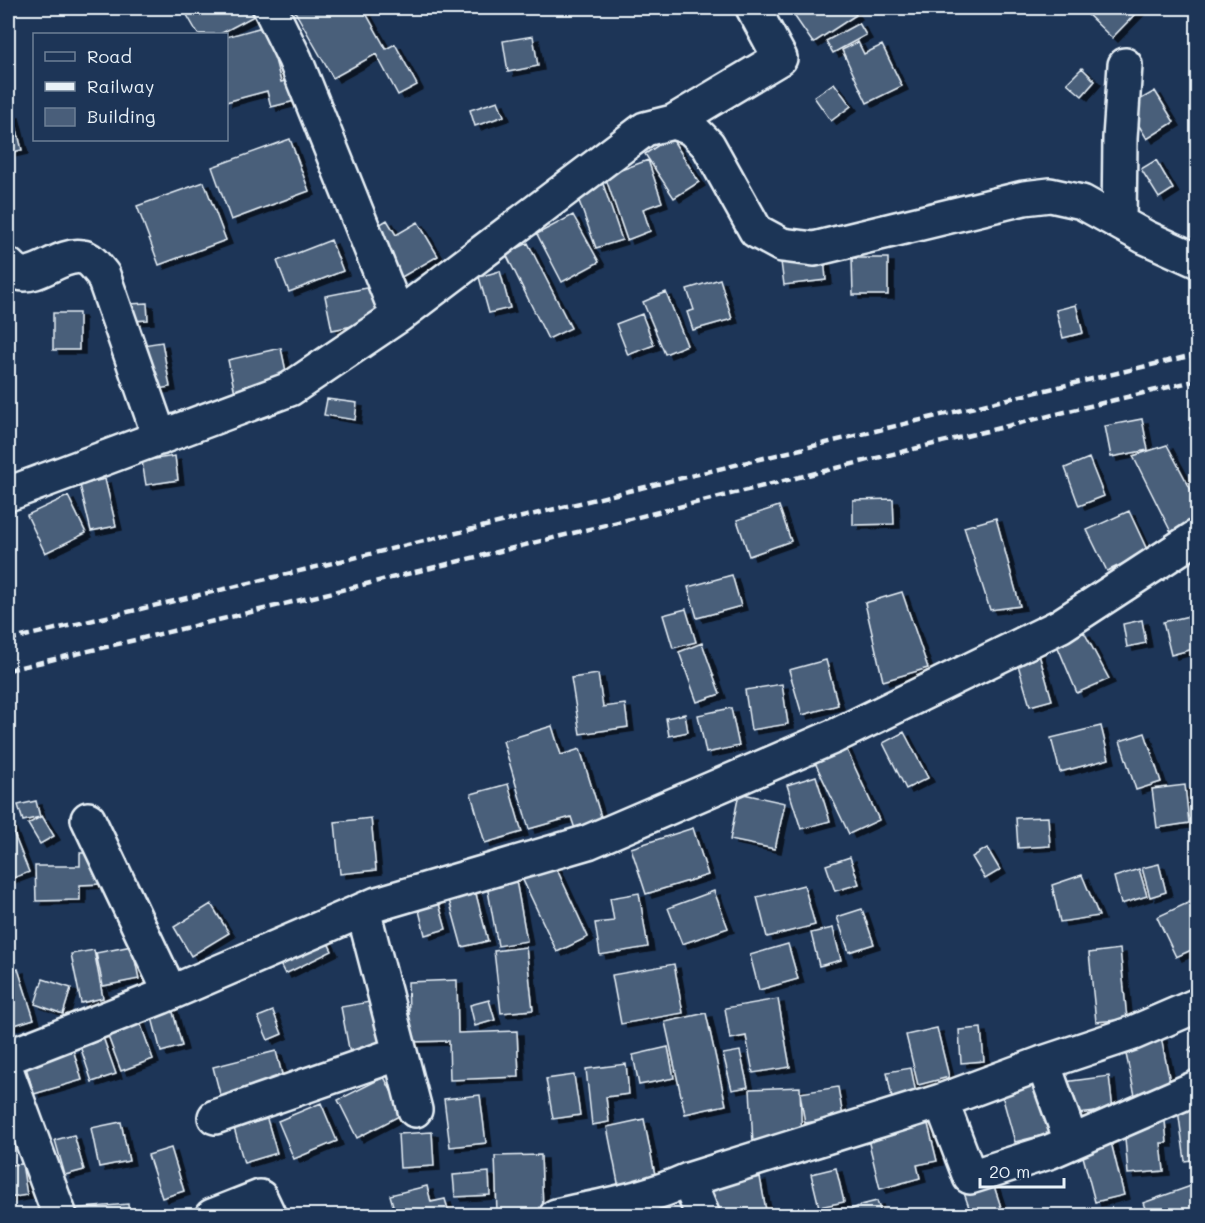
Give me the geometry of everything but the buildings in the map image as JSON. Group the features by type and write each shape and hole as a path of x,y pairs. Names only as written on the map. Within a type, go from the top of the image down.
{"street":[{"path":"270,8 295,59 398,316"},
{"path":"8,494 290,388 398,316 645,129 673,122 780,58 753,8"},
{"path":"1119,222 1120,138 1125,65"},
{"path":"673,122 691,128 708,145 756,231 782,245 814,249 1024,198 1050,195 1082,202 1197,261"},
{"path":"8,265 18,273 29,274 63,259 82,257 93,263 103,275 160,438"},
{"path":"8,1057 171,992 377,904 588,842 835,736 1060,626 1197,536"},
{"path":"88,819 171,992"},
{"path":"363,910 415,1110"},
{"path":"556,1215 668,1189 688,1180 941,1101 1133,1033 1197,1005"},
{"path":"215,1117 400,1053"},
{"path":"1043,1063 1071,1141"},
{"path":"8,1075 60,1215"},
{"path":"941,1101 970,1178 1049,1152 1197,1086"},
{"path":"688,1180 703,1215"},
{"path":"213,1215 260,1197 269,1215"}],"railway":[{"path":"8,640 1198,354"},
{"path":"8,670 1198,380"}]}
